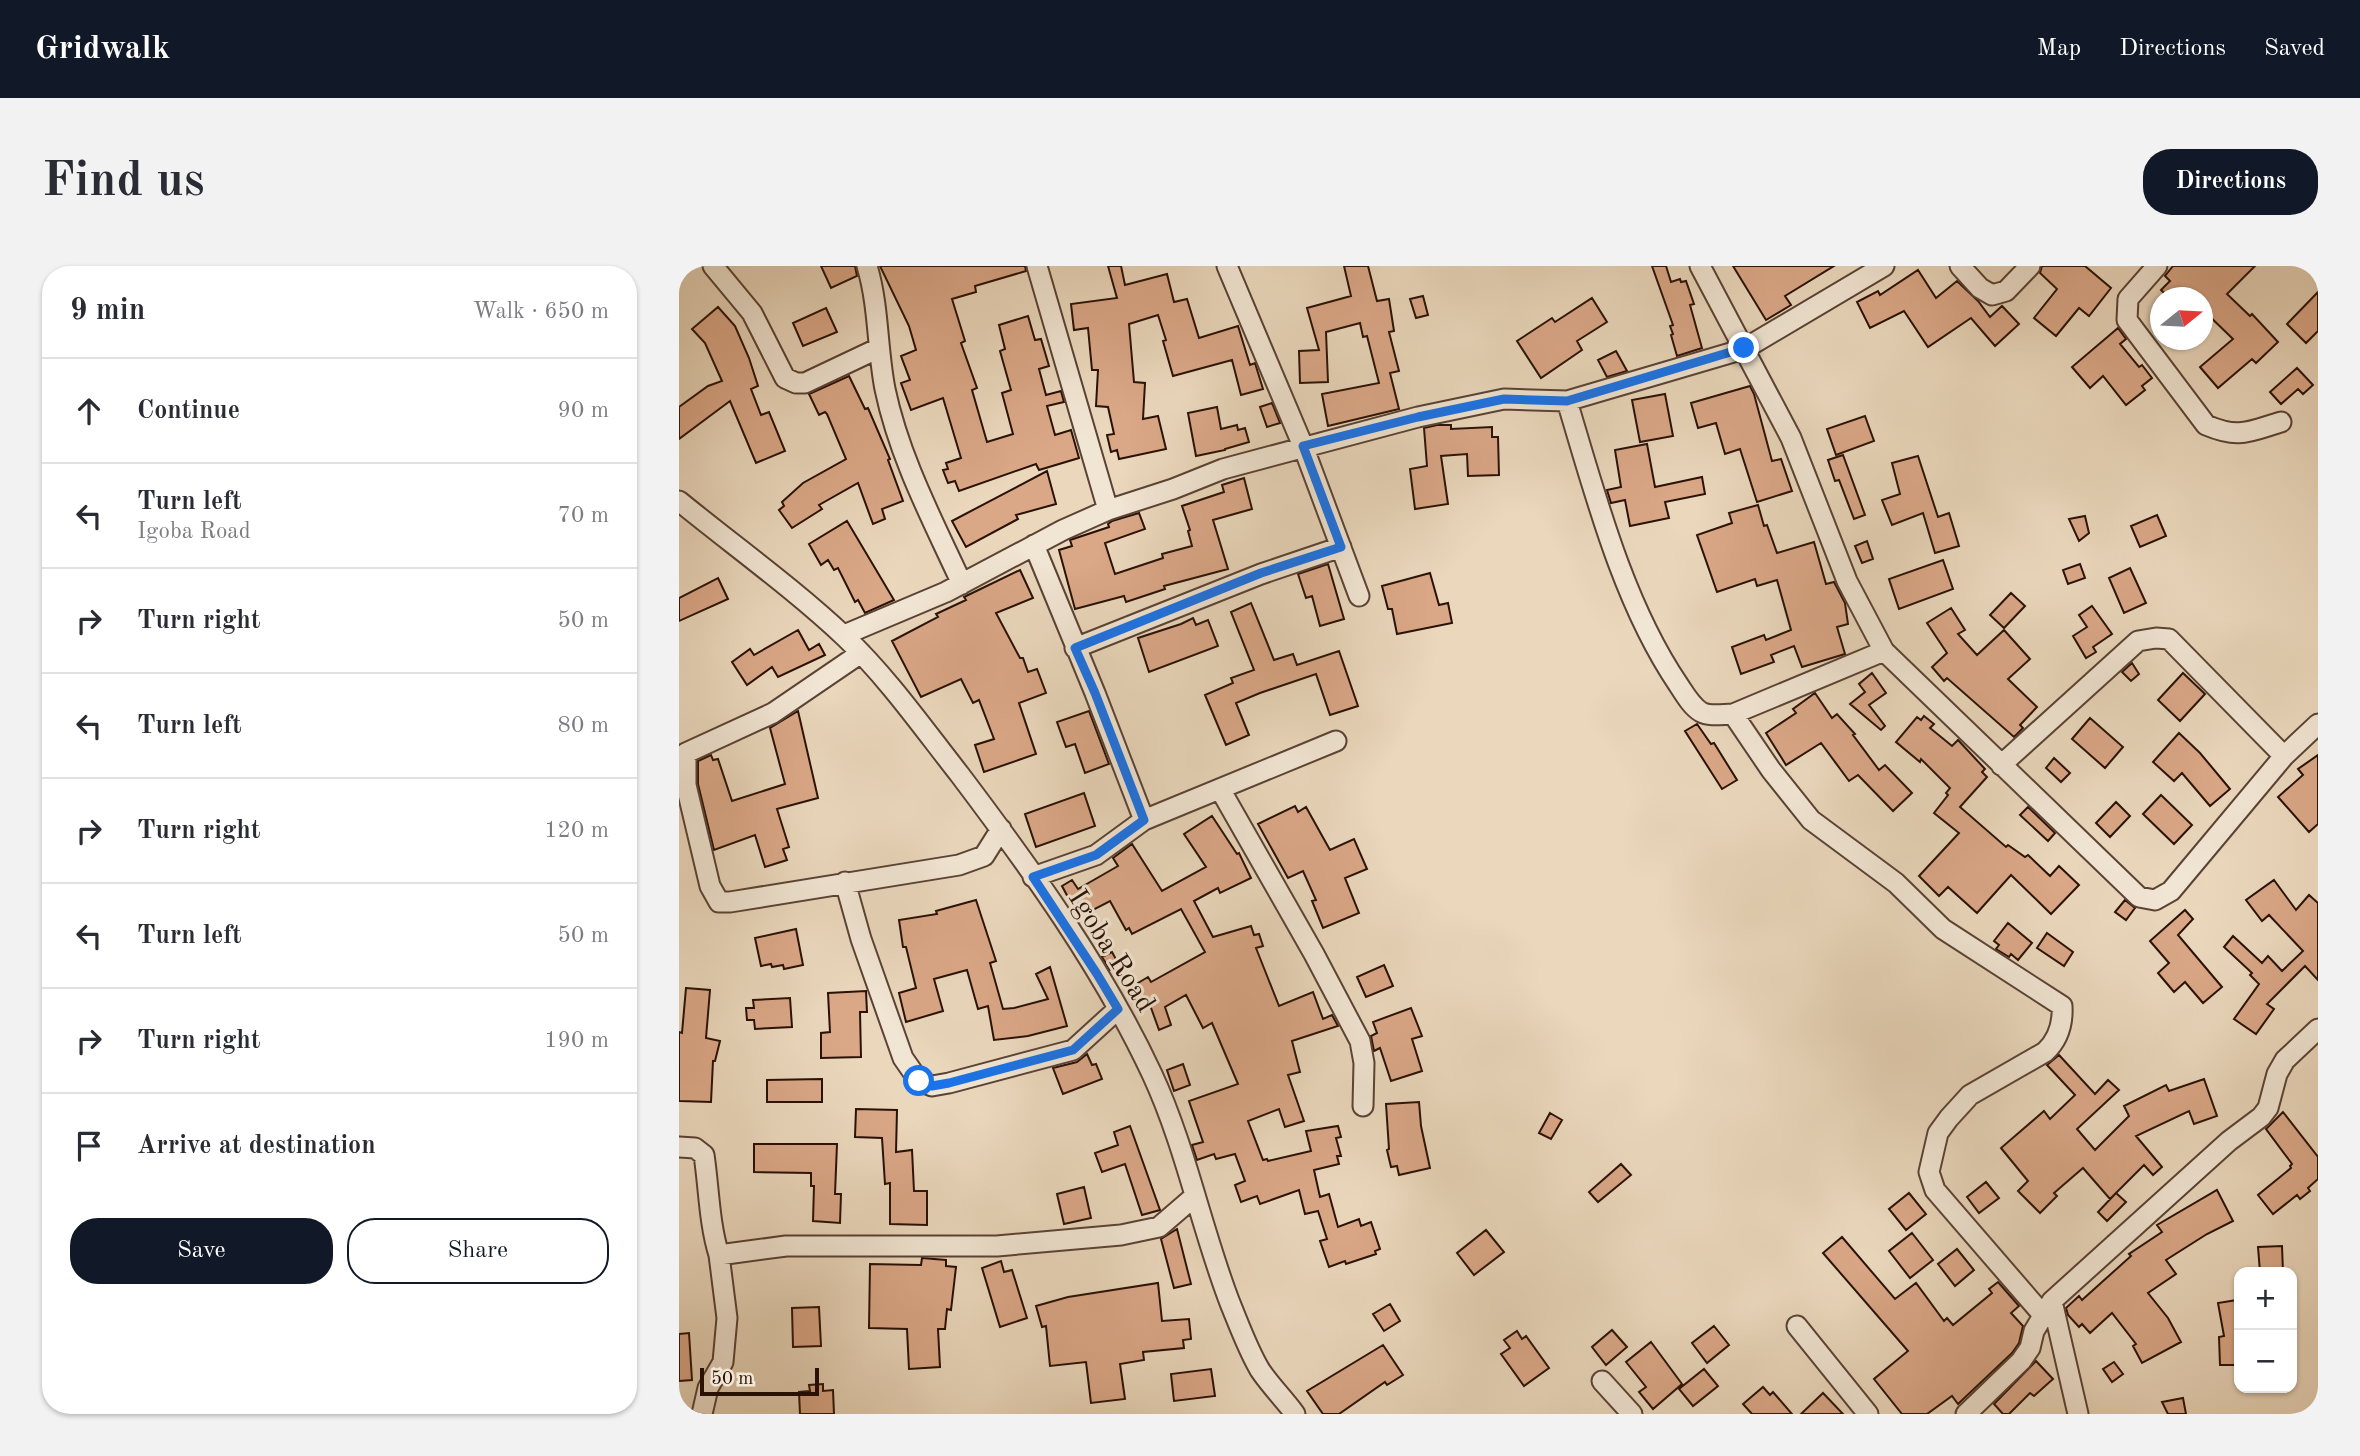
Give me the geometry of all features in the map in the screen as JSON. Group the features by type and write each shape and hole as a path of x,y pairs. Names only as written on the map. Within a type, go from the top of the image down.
{"street":[{"path":"713,266 752,313 785,378 796,383 805,383 879,348"},
{"path":"867,266 874,295 885,388 895,431 962,584"},
{"path":"1037,266 1108,510"},
{"path":"1227,266 1303,446 1359,596"},
{"path":"1700,266 1791,438 1847,580 1884,652 2139,897 2155,900 2171,891 2284,755 2318,724"},
{"path":"844,635 962,584 1034,545 1108,510 1223,469 1418,417 1504,399 1567,401 1744,348 1884,266"},
{"path":"1960,266 1980,288 1992,295 2006,291 2030,266"},
{"path":"2157,266 2128,299 2127,320 2206,425 2225,433 2242,434 2281,422"},
{"path":"1567,401 1601,511 1633,597 1661,659 1691,704 1700,712 1733,714 1884,652"},
{"name":"Igoba Road","path":"679,501 844,635 904,702 1001,829 1097,974 1153,1076 1178,1140 1220,1276 1238,1322 1260,1369 1295,1414"},
{"path":"1034,545 1144,820"},
{"path":"1075,648 1261,573 1341,547"},
{"path":"2001,765 2139,641 2156,638 2169,639 2284,755"},
{"path":"861,653 773,713 682,749 686,785 710,886 719,902 959,865 984,856 1001,829"},
{"path":"1733,714 1811,820 1896,883 1943,929 2062,1006 2063,1017 2053,1045 1970,1095 1949,1118 1938,1133 1929,1171 1934,1189 2047,1308 2078,1414"},
{"path":"1033,877 1096,855 1144,820 1336,741"},
{"path":"1220,789 1360,1041 1364,1063 1363,1106"},
{"path":"845,882 860,939 904,1058 919,1081 932,1086 949,1083 1073,1050 1118,1009"},
{"path":"1966,1414 2021,1361 2030,1348 2034,1331 2047,1308 2228,1140 2261,1117 2268,1108 2277,1074 2285,1060 2318,1029"},
{"path":"679,1147 695,1148 704,1155 712,1234 719,1255 727,1318 723,1363 708,1388 702,1414"},
{"path":"719,1255 786,1246 997,1246 1121,1235 1159,1227 1195,1196"},
{"path":"1797,1325 1868,1414"},
{"path":"1602,1381 1632,1414"}],"building":[{"path":"821,266 855,266 857,276 831,288"},
{"path":"880,266 1025,266 1026,271 975,286 976,292 952,299 965,341 961,343 977,388 972,390 987,442 1013,434 1002,393 1011,390 1000,351 1005,349 999,325 1028,316 1035,340 1041,339 1049,366 1039,369 1046,395 1061,391 1064,402 1047,406 1055,435 1071,430 1079,458 1039,470 1036,464 959,491 955,481 948,483 943,470 948,469 946,463 961,458 943,398 911,410 901,383 910,380 901,356 916,350 909,326"},
{"path":"1108,266 1121,266 1125,285 1167,274 1174,302 1187,299 1199,338 1238,326 1250,365 1255,363 1263,389 1241,395 1232,360 1173,376 1158,315 1129,324 1134,382 1145,383 1143,419 1158,416 1166,449 1119,459 1117,450 1111,452 1107,435 1114,434 1108,407 1096,406 1098,370 1092,370 1088,328 1074,330 1071,304 1117,298"},
{"path":"1344,266 1368,266 1377,301 1389,299 1394,331 1389,332 1399,371 1390,373 1399,409 1328,426 1322,394 1379,383 1367,336 1363,337 1360,323 1326,332 1328,382 1300,383 1299,351 1319,350 1307,308 1351,296"},
{"path":"1652,266 1666,266 1671,282 1680,279 1681,282 1686,281 1694,304 1690,305 1702,348 1677,356 1671,335 1670,326 1673,325"},
{"path":"1733,266 1834,266 1785,296 1791,305 1766,320"},
{"path":"2042,266 2085,266 2111,288 2089,316 2079,308 2056,336 2034,318 2057,289 2040,273"},
{"path":"2173,266 2255,266 2227,294 2250,316 2252,314 2278,342 2256,363 2252,359 2218,388 2200,367 2233,339 2213,320 2213,287 2164,287 2170,281 2165,276"},
{"path":"1918,270 1936,298 1957,281 1990,317 2002,306 2019,324 1995,346 1971,318 1928,347 1904,311 1870,328 1857,302 1878,291 1880,295"},
{"path":"2318,292 2318,331 2306,343 2287,324"},
{"path":"1423,296 1428,315 1416,318 1410,299"},
{"path":"1592,298 1607,322 1577,341 1582,350 1541,378 1517,341 1552,318 1555,322"},
{"path":"718,307 735,326 758,386 751,389 761,415 769,412 785,451 756,463 730,401 679,439 679,407 708,386 722,381 705,343 692,329"},
{"path":"826,308 837,332 803,346 793,323"},
{"path":"2118,328 2126,339 2120,344 2152,378 2142,386 2145,390 2126,405 2103,376 2090,388 2072,367"},
{"path":"1616,351 1627,371 1607,377 1598,360"},
{"path":"2297,368 2313,385 2303,394 2298,389 2281,404 2270,392"},
{"path":"849,376 865,409 868,408 890,459 888,460 903,501 882,509 885,519 873,524 858,483 819,505 822,509 792,528 779,510 784,506 782,502 803,483 846,459 827,414 825,412 819,415 809,394"},
{"path":"1750,386 1772,461 1781,459 1792,491 1757,502 1740,449 1725,454 1716,423 1698,428 1691,403"},
{"path":"1665,394 1673,436 1640,442 1632,400"},
{"path":"1272,403 1280,423 1267,427 1260,407"},
{"path":"1217,407 1221,429 1237,425 1238,430 1245,428 1249,442 1196,456 1188,413"},
{"path":"1865,416 1874,441 1836,455 1827,429"},
{"path":"1451,425 1451,429 1492,427 1492,437 1498,437 1499,475 1468,476 1467,454 1441,456 1448,504 1415,509 1410,469 1427,466 1424,428"},
{"path":"1647,444 1655,487 1702,477 1705,494 1665,502 1669,518 1630,526 1625,500 1611,503 1607,490 1621,487 1615,450"},
{"path":"1843,455 1865,515 1854,519 1828,460"},
{"path":"1918,456 1938,517 1949,513 1959,546 1935,553 1923,513 1892,525 1882,500 1900,494 1892,463"},
{"path":"1047,471 1056,504 1016,515 1018,519 966,547 952,521"},
{"path":"1244,478 1252,509 1213,520 1228,569 1164,586 1165,589 1126,602 1124,596 1075,609 1059,550 1072,546 1070,540 1109,527 1108,524 1112,521 1139,513 1145,529 1105,543 1115,574 1163,558 1162,554 1192,546 1182,506 1224,492 1222,485"},
{"path":"1758,505 1764,526 1767,525 1777,553 1814,542 1826,584 1834,582 1845,603 1848,624 1837,627 1845,654 1802,667 1794,646 1771,655 1774,662 1741,674 1732,647 1764,635 1766,640 1791,630 1777,580 1757,586 1755,579 1717,592 1697,535 1732,523 1729,513"},
{"path":"2157,515 2166,536 2140,547 2131,526"},
{"path":"2085,516 2089,533 2079,541 2069,519"},
{"path":"847,521 894,600 865,613 858,600 855,602 838,568 834,570 828,560 821,565 809,544"},
{"path":"1867,541 1873,559 1862,563 1855,546"},
{"path":"1943,560 1953,589 1899,609 1889,579"},
{"path":"1328,564 1344,619 1320,626 1312,596 1306,598 1298,574"},
{"path":"2080,564 2085,578 2068,584 2063,570"},
{"path":"2130,568 2146,603 2124,613 2109,578"},
{"path":"1020,570 1033,598 996,613 1020,658 1023,658 1028,672 1037,669 1046,693 1019,703 1036,754 984,772 975,745 994,739 979,700 973,703 961,679 921,697 892,641 938,617 936,614 966,600 964,597"},
{"path":"1430,573 1439,605 1448,603 1452,623 1397,634 1392,609 1388,609 1382,586"},
{"path":"718,578 728,599 679,621 679,598"},
{"path":"2011,593 2025,606 2004,628 1990,615"},
{"path":"1251,603 1274,660 1293,654 1297,665 1339,651 1358,706 1330,715 1316,674 1236,703 1249,735 1226,745 1205,695 1233,683 1231,678 1254,670 1231,612"},
{"path":"2092,606 2112,634 2093,647 2096,652 2086,658 2073,636 2087,627 2079,615"},
{"path":"1951,608 1965,630 1958,634 1977,655 2004,630 2030,659 2008,679 2037,707 2020,725 2023,728 2014,737 1947,678 1944,681 1932,667 1947,653 1927,623"},
{"path":"1193,618 1196,625 1208,620 1218,646 1149,672 1138,638"},
{"path":"798,630 809,650 819,644 825,655 778,677 772,667 747,685 732,662 750,649 754,655"},
{"path":"2132,663 2139,674 2131,681 2122,672"},
{"path":"1872,673 1886,693 1869,705 1885,726 1881,730 1850,704 1865,692 1859,684"},
{"path":"2183,673 2205,694 2180,721 2158,700"},
{"path":"1815,693 1832,718 1837,714 1855,734 1853,735 1879,770 1885,765 1912,793 1893,811 1858,775 1849,781 1821,743 1786,765 1766,733 1796,713 1793,709"},
{"path":"798,711 818,798 777,809 789,847 783,849 787,860 765,867 755,835 714,850 698,784 698,761 711,755 713,760 718,759 732,801 785,784 770,728"},
{"path":"1089,711 1109,764 1085,773 1075,744 1066,747 1057,722"},
{"path":"1924,716 1934,724 1930,728 1952,746 1958,740 1985,769 1982,772 1987,777 1960,807 2006,847 2008,845 2025,857 2028,855 2050,876 2059,866 2079,885 2051,914 2011,875 1977,913 1948,887 1939,896 1919,876 1959,833 1934,813 1950,788 1921,759 1920,762 1896,742 1917,717 1921,720"},
{"path":"2090,718 2123,747 2105,768 2072,739"},
{"path":"1697,724 1711,744 1714,743 1737,780 1722,789 1685,731"},
{"path":"2179,733 2230,789 2210,806 2182,773 2174,781 2153,762"},
{"path":"2318,755 2318,824 2309,832 2278,797 2303,775 2298,769"},
{"path":"2054,758 2070,773 2061,782 2046,768"},
{"path":"1084,793 1095,826 1036,847 1025,814"},
{"path":"2161,795 2192,825 2174,844 2143,814"},
{"path":"2116,802 2130,816 2110,837 2096,823"},
{"path":"1295,806 1298,812 1306,807 1330,850 1354,839 1367,869 1345,878 1359,913 1323,928 1312,901 1316,900 1303,871 1288,878 1258,824"},
{"path":"2028,807 2055,833 2048,841 2020,815"},
{"path":"1212,816 1237,854 1239,853 1251,878 1220,893 1218,888 1194,901 1213,937 1251,926 1254,935 1259,934 1263,946 1256,948 1279,1006 1313,992 1323,1019 1332,1015 1338,1026 1292,1041 1300,1072 1288,1075 1304,1121 1285,1127 1279,1109 1248,1121 1263,1160 1268,1161 1311,1151 1306,1131 1338,1126 1341,1137 1336,1138 1341,1156 1337,1156 1339,1164 1314,1170 1320,1197 1329,1194 1338,1227 1359,1219 1361,1226 1371,1222 1380,1249 1375,1251 1376,1254 1329,1267 1320,1241 1327,1239 1318,1211 1305,1214 1299,1190 1260,1204 1257,1196 1241,1202 1235,1185 1245,1181 1235,1154 1216,1159 1214,1154 1197,1160 1192,1145 1203,1142 1189,1101 1238,1084 1212,1023 1203,1028 1186,995 1165,1007 1171,1025 1159,1030 1150,1005 1146,1008 1133,986 1148,977 1151,982 1205,952 1181,909 1132,934 1129,928 1126,930 1110,901 1093,910 1091,906 1077,914 1062,886 1072,880 1078,889 1118,866 1113,858 1132,844 1162,891 1206,867 1184,834"},
{"path":"2274,880 2296,910 2309,895 2318,903 2318,980 2305,966 2267,1004 2274,1009 2256,1034 2234,1019 2259,984 2250,975 2252,973 2224,947 2233,936 2262,963 2268,956 2282,971 2303,951 2269,915 2262,921 2246,900"},
{"path":"976,900 996,961 990,963 1003,1009 1048,999 1036,974 1050,967 1067,1026 1028,1036 994,1040 988,1006 978,1009 967,970 934,979 943,1011 906,1022 899,993 916,988 906,947 903,947 899,920 937,914 936,911"},
{"path":"2125,900 2135,908 2126,920 2115,912"},
{"path":"2185,910 2193,919 2178,935 2222,987 2203,1003 2185,982 2174,992 2158,973 2169,963 2150,941"},
{"path":"2008,923 2032,943 2018,960 2011,954 2009,957 1996,949 1999,945 1994,941"},
{"path":"796,929 803,965 784,969 783,965 761,966 755,938"},
{"path":"2047,933 2073,952 2064,966 2037,948"},
{"path":"1112,952 1119,965 1110,970 1102,957"},
{"path":"1384,965 1393,986 1366,997 1357,977"},
{"path":"686,988 710,990 706,1038 720,1041 713,1061 711,1102 679,1101 679,1032 682,1033"},
{"path":"866,991 867,1012 860,1012 861,1057 821,1058 821,1033 830,1032 828,993"},
{"path":"790,998 792,1027 755,1029 754,1020 747,1020 746,1008 754,1008 753,1000"},
{"path":"1411,1008 1422,1036 1412,1039 1422,1071 1391,1081 1380,1048 1374,1051 1371,1036 1377,1033 1373,1022"},
{"path":"1087,1054 1092,1065 1096,1064 1102,1079 1063,1094 1053,1068 1077,1062"},
{"path":"2059,1055 2095,1094 2108,1080 2119,1090 2077,1129 2095,1150 2129,1116 2124,1106 2166,1085 2169,1091 2204,1079 2217,1116 2194,1124 2189,1111 2136,1136 2162,1167 2153,1175 2144,1165 2110,1199 2083,1168 2054,1193 2057,1196 2040,1213 2018,1191 2028,1181 2001,1148 2044,1111 2050,1119 2075,1095 2047,1065"},
{"path":"1183,1064 1190,1085 1174,1091 1167,1070"},
{"path":"822,1079 822,1102 767,1102 767,1080"},
{"path":"1419,1102 1430,1168 1399,1175 1397,1166 1391,1167 1387,1150 1386,1104"},
{"path":"856,1109 897,1110 896,1152 912,1150 914,1191 927,1191 927,1225 890,1224 890,1183 885,1184 882,1138 855,1137"},
{"path":"2283,1112 2318,1157 2318,1179 2300,1199 2297,1195 2273,1214 2258,1195 2291,1168 2292,1164 2266,1129"},
{"path":"1550,1113 1562,1120 1551,1139 1539,1133"},
{"path":"1130,1126 1160,1210 1142,1215 1125,1164 1102,1172 1095,1153 1118,1145 1114,1132"},
{"path":"754,1144 837,1144 835,1194 841,1194 840,1223 813,1221 814,1186 811,1186 811,1173 754,1172"},
{"path":"1621,1164 1631,1175 1598,1202 1589,1192"},
{"path":"1986,1182 1999,1198 1979,1213 1967,1197"},
{"path":"1084,1187 1091,1218 1064,1224 1057,1194"},
{"path":"2217,1190 2233,1221 2166,1260 2176,1274 2148,1293 2168,1318 2181,1342 2142,1363 2133,1346 2136,1344 2112,1313 2090,1333 2082,1324 2079,1327 2068,1315 2066,1308 2079,1296 2082,1300 2131,1256 2129,1254 2162,1232 2157,1225"},
{"path":"1909,1193 1926,1214 1906,1230 1889,1209"},
{"path":"2116,1193 2126,1202 2107,1221 2098,1212"},
{"path":"1177,1229 1191,1284 1174,1288 1161,1239"},
{"path":"1486,1230 1504,1252 1474,1275 1457,1253"},
{"path":"1912,1233 1933,1260 1910,1278 1889,1251"},
{"path":"1842,1237 1895,1299 1916,1283 1944,1321 1947,1318 1953,1325 1992,1293 1989,1289 1998,1282 2019,1306 2011,1313 2023,1326 2019,1343 2012,1353 1958,1404 1952,1396 1927,1414 1902,1414 1874,1379 1908,1351 1823,1253"},
{"path":"2282,1246 2283,1267 2260,1267 2258,1247"},
{"path":"1957,1249 1974,1270 1955,1286 1938,1264"},
{"path":"922,1258 946,1260 946,1266 956,1267 951,1310 947,1309 945,1329 938,1329 940,1367 909,1369 907,1329 869,1328 870,1264 921,1265"},
{"path":"1001,1261 1004,1272 1012,1270 1027,1318 1000,1327 982,1268"},
{"path":"1158,1283 1162,1321 1189,1319 1191,1339 1183,1340 1184,1348 1143,1352 1144,1360 1120,1364 1125,1399 1091,1403 1086,1362 1050,1366 1046,1326 1042,1327 1036,1306 1068,1297"},
{"path":"2234,1300 2234,1365 2220,1365 2219,1337 2224,1336 2218,1303"},
{"path":"1390,1304 1400,1321 1384,1331 1373,1314"},
{"path":"819,1307 821,1346 793,1347 792,1308"},
{"path":"1714,1326 1729,1345 1707,1363 1692,1343"},
{"path":"1612,1330 1627,1347 1606,1365 1592,1347"},
{"path":"1517,1331 1522,1339 1526,1336 1549,1368 1524,1386 1501,1354 1510,1348 1504,1340"},
{"path":"689,1333 692,1380 679,1381 679,1334"},
{"path":"1651,1342 1682,1384 1653,1409 1639,1392 1646,1387 1626,1362"},
{"path":"1383,1345 1403,1375 1387,1385 1385,1382 1339,1414 1323,1414 1307,1391"},
{"path":"2036,1361 2053,1379 2034,1396 2030,1393 2009,1414 2003,1414 1994,1404"},
{"path":"2114,1362 2123,1374 2112,1382 2103,1369"},
{"path":"1211,1369 1215,1396 1174,1401 1171,1374"},
{"path":"1704,1369 1718,1386 1693,1406 1679,1389"},
{"path":"823,1384 823,1391 833,1390 834,1414 800,1414 799,1392 810,1391 809,1385"},
{"path":"1763,1387 1770,1395 1773,1392 1792,1414 1752,1414 1743,1404"},
{"path":"1823,1393 1843,1414 1801,1414"},
{"path":"2183,1398 2186,1414 2168,1414 2162,1402"}],"route":[{"path":"919,1081 932,1086 949,1083 1073,1050 1118,1009 1033,877 1096,855 1144,820 1075,648 1261,573 1341,547 1303,446 1504,399 1567,401 1744,348"}]}
